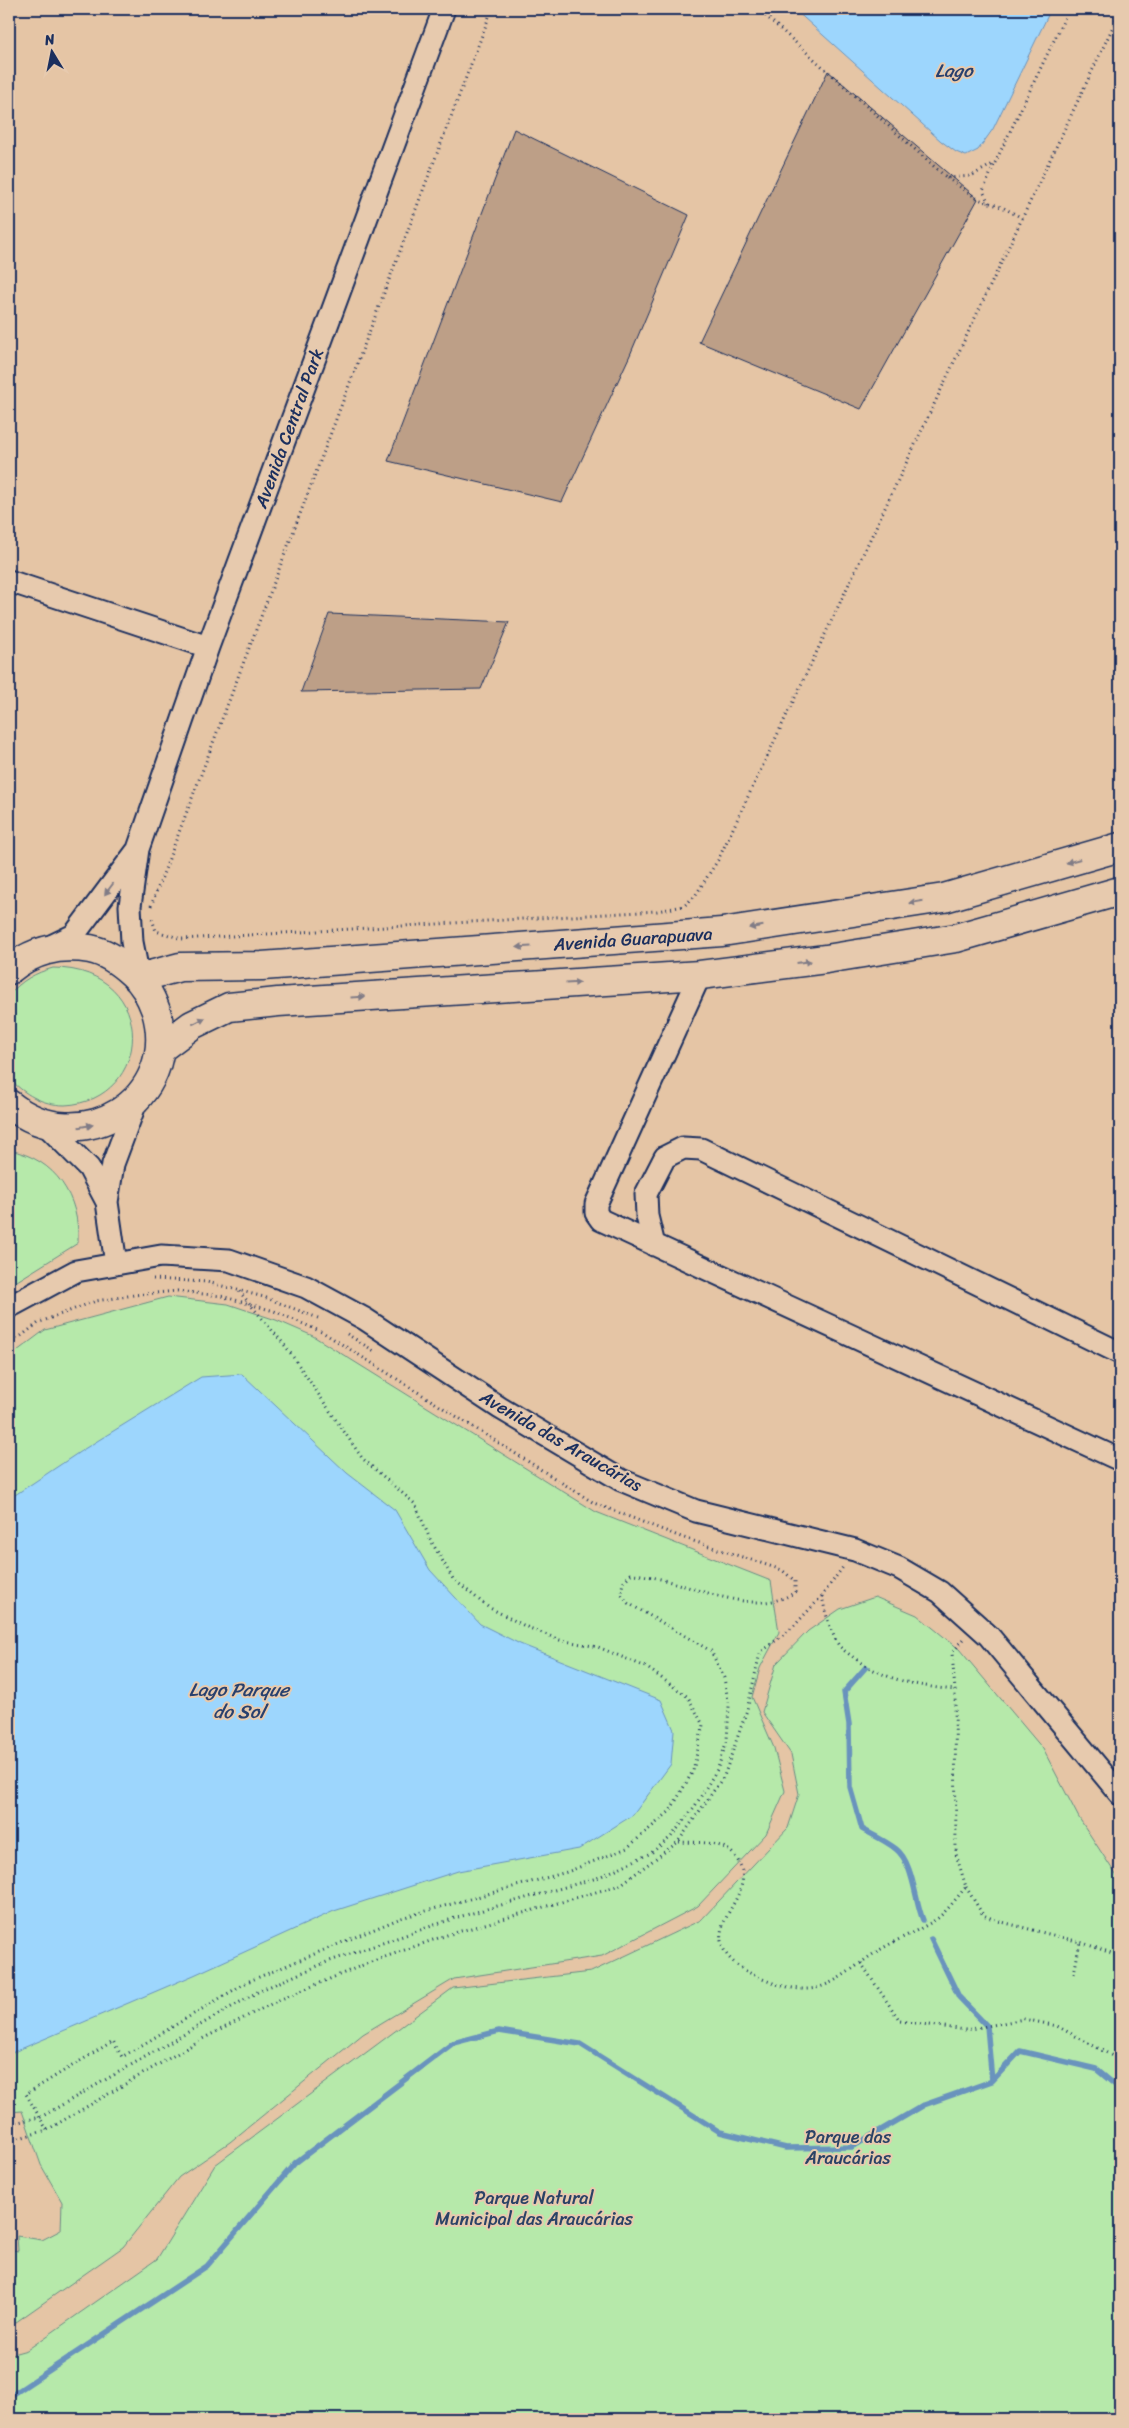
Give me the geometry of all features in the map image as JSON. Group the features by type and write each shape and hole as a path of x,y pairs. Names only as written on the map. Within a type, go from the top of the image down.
{"street":[{"name":"Avenida Central Park","path":"138,850 208,647 444,9"},
{"path":"9,581 208,647"},
{"name":"Avenida Guarapuava","path":"139,978 180,967 262,966 722,932 944,898 1120,848"},
{"path":"9,970 21,960 74,935 138,850"},
{"path":"138,850 130,906 132,942 139,978"},
{"path":"160,1049 192,1025 229,1007 278,1002 700,975 826,960 956,938 1120,891"},
{"path":"45,950 70,946 96,950 119,961 139,978 152,999 160,1024 160,1049 152,1075 138,1097 113,1164 107,1202 116,1264"},
{"path":"700,975 596,1204 596,1213 601,1220 1120,1460"},
{"path":"21,1115 71,1128 96,1124 118,1114 138,1097"},
{"path":"21,1115 89,1168 107,1202"},
{"path":"654,1245 647,1216 646,1194 665,1157 683,1148 701,1149 1120,1353"},
{"name":"Avenida das Araucárias","path":"9,1307 76,1271 161,1256 229,1260 306,1287 365,1319 500,1408 621,1480 696,1511 855,1550 899,1568 940,1592 989,1636 1118,1788"}],"path":[{"path":"492,9 163,870 149,913 156,931 182,939 657,911 684,906 695,896 718,860 1120,12"},
{"path":"758,9 947,178 978,199 1022,218"},
{"path":"989,203 983,191 1068,9"},
{"path":"947,178 972,176 995,163"},
{"path":"144,1280 207,1282 264,1297 328,1321"},
{"path":"47,2130 26,2094 113,2042 122,2057 247,1982 400,1918 567,1872 627,1848 670,1811 693,1771 703,1725 688,1697 646,1667 598,1647 560,1640 527,1627 488,1606 452,1579 430,1539 415,1504 362,1458 287,1348 239,1290"},
{"path":"9,1345 40,1322 96,1301 134,1295 177,1291 221,1296 274,1311 324,1333 594,1503 681,1537 782,1570 795,1581 795,1592 787,1598 766,1602 735,1600 647,1574 631,1574 622,1582 621,1594 628,1603 711,1651 724,1678 729,1706 727,1740 718,1768 696,1806 671,1837 651,1853 597,1878 455,1918 327,1962 261,1990 41,2116 9,2124"},
{"path":"344,1331 376,1352"},
{"path":"9,2138 16,2139 47,2130 202,2039 279,2000 368,1963 447,1935 620,1885 678,1842 724,1776 747,1710 760,1653 793,1627 822,1596 846,1563 837,1561"},
{"path":"822,1596 825,1613 839,1646 866,1666 878,1674 922,1686 955,1690"},
{"path":"967,1635 952,1653 955,1690 956,1854 966,1887 983,1914 998,1921 1080,1942 1120,1956"},
{"path":"678,1842 716,1844 732,1854 740,1868 742,1884 737,1899 721,1928 721,1945 729,1959 746,1971 764,1980 793,1988 816,1988 834,1981 860,1963 939,1917 966,1887"},
{"path":"1074,1974 1080,1942"},
{"path":"860,1963 900,2021 966,2030 1024,2018 1058,2026 1120,2060"}],"green space":[{"path":"53,968 88,974 113,989 127,1010 132,1035 129,1060 116,1082 94,1098 65,1105 49,1103 34,1098 9,1078 9,995 29,978"},
{"path":"9,1150 40,1162 52,1171 62,1183 75,1210 78,1226 78,1243 9,1286"},
{"path":"168,1297 228,1304 276,1320 313,1336 596,1512 771,1581 779,1632 760,1668 752,1697 774,1748 785,1791 766,1834 698,1906 602,1956 454,1979 363,2034 230,2142 179,2177 123,2247 9,2327 9,2249 18,2251 17,2236 42,2240 61,2230 62,2202 41,2165 22,2111 9,2112 9,1357 45,1330"},
{"name":"Parque Natural Municipal das Araucárias","path":"875,1597 917,1615 959,1649 1043,1749 1079,1818 1120,1881 1120,2419 9,2419 9,2355 27,2350 157,2259 215,2165 453,1988 591,1972 701,1920 788,1828 799,1794 791,1754 762,1712 776,1664 808,1631 840,1609"}],"water":[{"name":"Lago","path":"794,9 1051,9 993,129 978,150 966,156 956,152 941,141"},
{"name":"Lago Parque do Sol","path":"242,1374 347,1473 395,1510 430,1570 480,1624 520,1644 661,1700 674,1730 671,1764 633,1815 579,1849 458,1871 334,1911 194,1975 9,2054 9,1499 81,1451 201,1377"}],"building":[{"path":"828,71 978,199 861,409 699,342"},
{"path":"514,129 689,215 630,355 562,502 388,461"},
{"path":"329,614 509,622 481,689 301,692"}],"waterway":[{"path":"866,1667 844,1692 849,1724 850,1787 862,1829 884,1841 902,1855 910,1872 923,1920"},
{"path":"931,1939 959,1997 987,2026 992,2081"},
{"path":"9,2397 207,2266 295,2163 453,2043 499,2031 580,2044 720,2132 786,2148 852,2147 924,2105 992,2081 1020,2051 1096,2069 1120,2089"}],"park label":[{"name":"Parque das Araucárias","path":"848,2147"}]}
